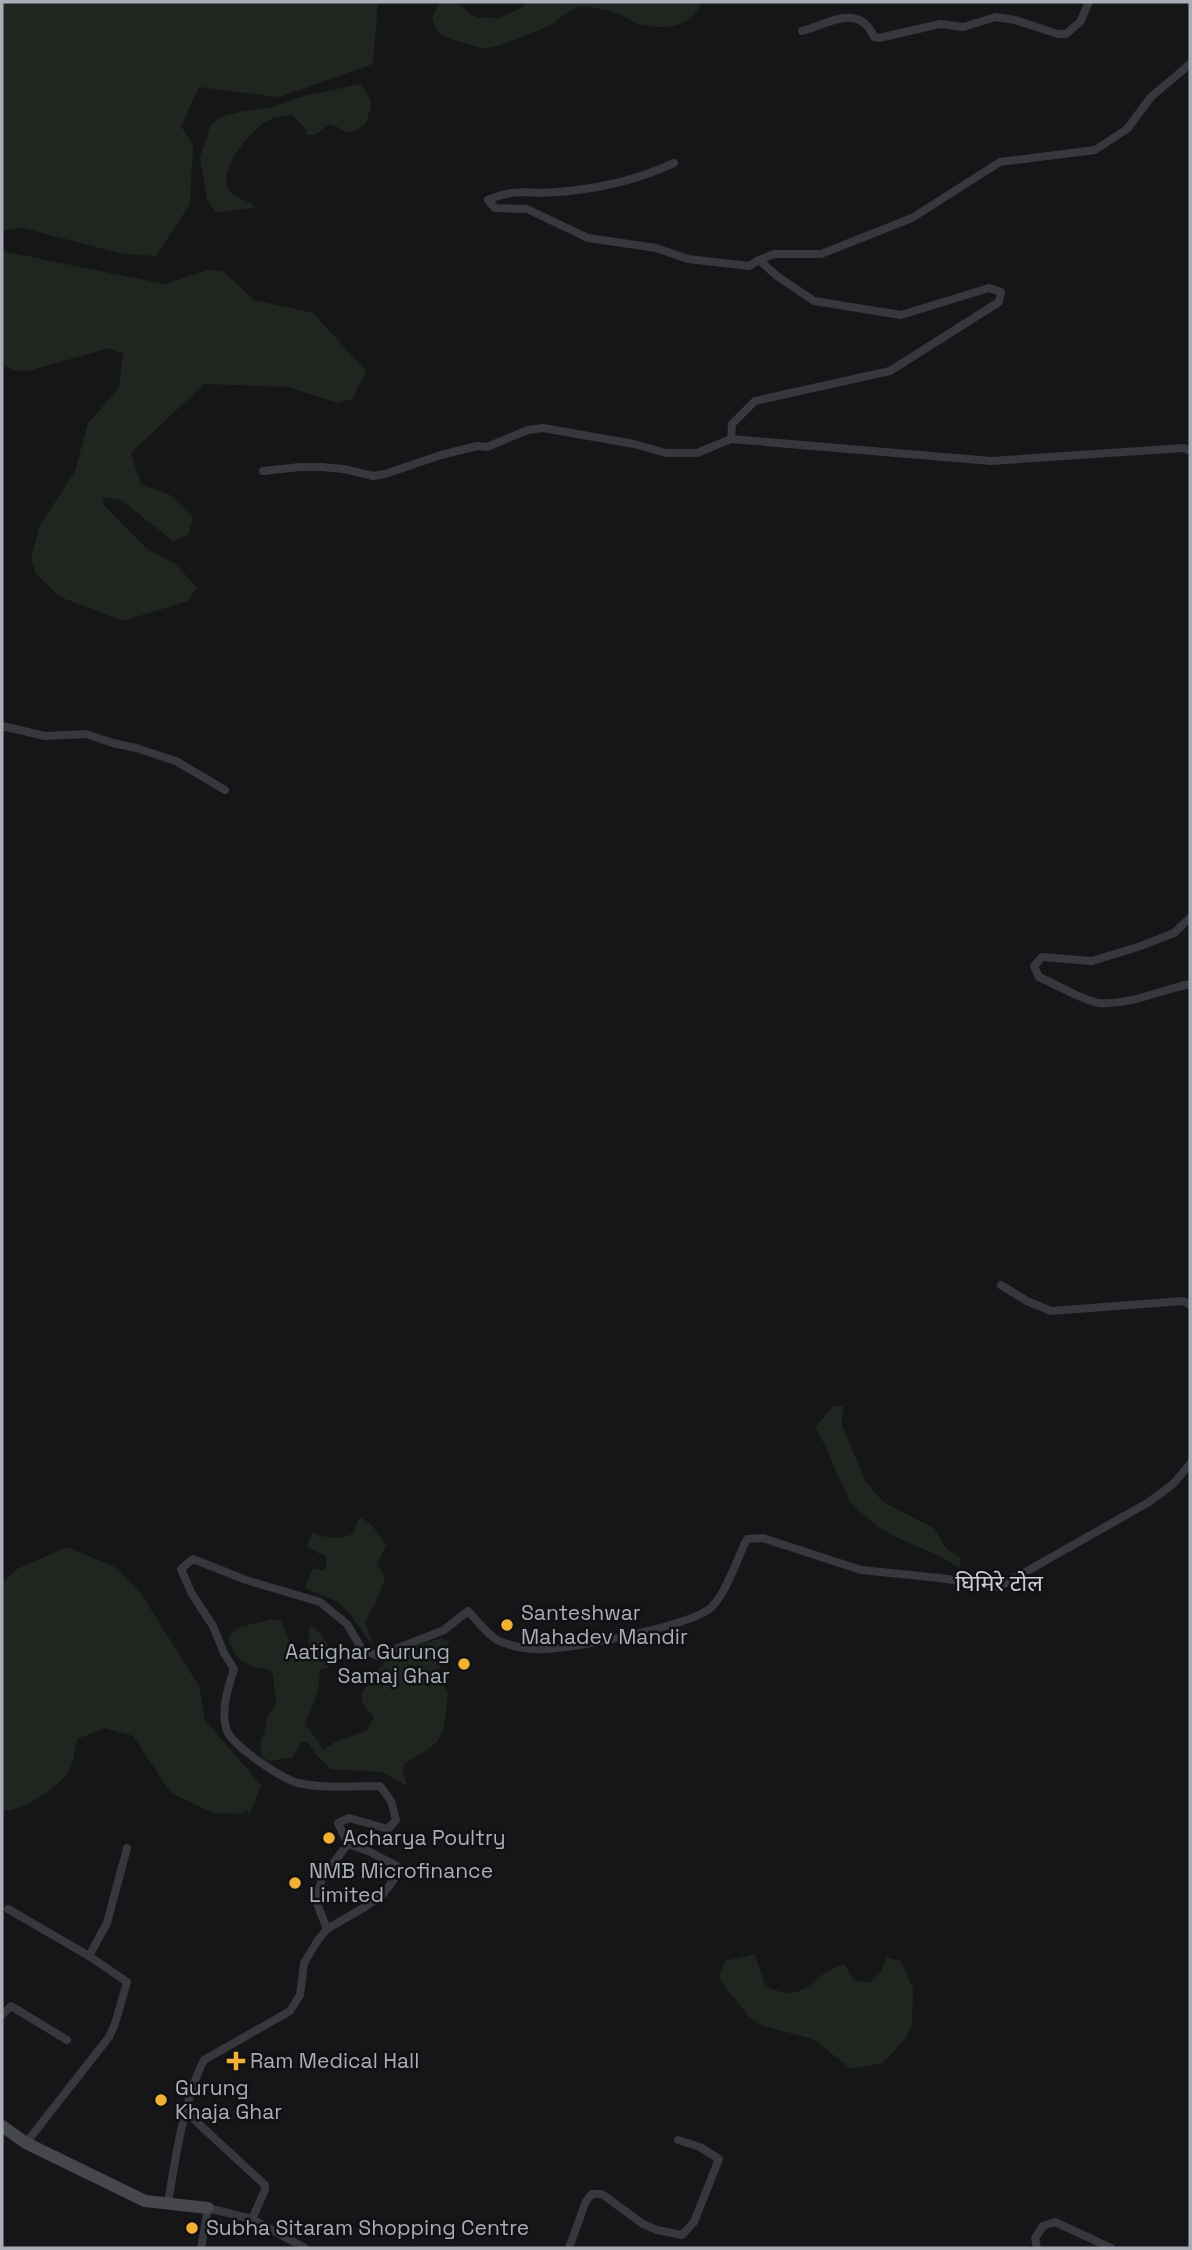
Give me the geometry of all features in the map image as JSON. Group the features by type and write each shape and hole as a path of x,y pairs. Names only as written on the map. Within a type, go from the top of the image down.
{"main road":[{"path":"2,2126 26,2143 145,2201 208,2208"}],"street":[{"path":"802,31 851,17 862,19 874,37 879,38 940,24 962,27 996,18 1066,34 1080,22 1089,2"},
{"path":"674,163 634,179 592,188 555,193 506,192 488,200 495,208 527,209 588,238 656,248 688,259 749,266 774,254 821,254 912,218 1000,162 1095,150 1127,129 1151,97 1190,64"},
{"path":"731,439 732,424 755,401 890,371 999,302 1001,292 989,288 901,315 814,301 777,276 760,260"},
{"path":"262,471 321,467 373,476 452,451 477,446 487,447 528,430 543,428 634,444 666,453 697,453 731,439 992,461 1184,448 1190,452"},
{"path":"2,726 45,736 86,734 136,748 176,761 225,790"},
{"path":"1190,918 1174,933 1138,947 1092,961 1042,957 1034,966 1039,977 1097,1003 1135,1000 1190,984"},
{"path":"1001,1285 1027,1301 1051,1311 1183,1301 1190,1305"},
{"path":"168,2203 178,2144 198,2072 204,2060 290,2011 300,1995 304,1963 318,1940 327,1929 383,1894 399,1873 397,1866 348,1844 338,1823 349,1818 388,1829 396,1820 391,1801 380,1786 299,1783 280,1776 247,1753 226,1731 224,1710 234,1670 181,1569 193,1559 246,1580 320,1602 347,1624 362,1650 378,1656 444,1630 468,1611 497,1640 525,1648 548,1649 620,1637 691,1619 711,1608 722,1593 747,1539 763,1538 861,1570 999,1587 1149,1502 1173,1484 1190,1464"},
{"path":"327,1929 316,1900 322,1878 348,1844"},
{"path":"89,1956 107,1923 127,1848"},
{"path":"8,1909 89,1956 127,1982 109,2037 26,2143"},
{"path":"2,2015 11,2006 67,2040"},
{"path":"187,2113 265,2185 252,2219"},
{"path":"569,2248 586,2201 592,2194 602,2194 643,2224 682,2235 694,2222 719,2159 699,2147 678,2140"},
{"path":"201,2248 208,2208 252,2219 305,2248"},
{"path":"1037,2248 1034,2238 1043,2226 1055,2222 1111,2248"}],"shaded area":[{"path":"2,2 378,2 373,64 279,97 199,87 181,126 193,146 190,204 156,256 123,254 23,228 2,231"},
{"path":"444,2 459,4 478,17 498,19 521,8 526,2 701,2 692,17 670,27 640,24 606,10 582,7 569,11 550,25 536,31 507,43 484,48 449,38 438,31 432,18 438,5"},
{"path":"360,84 371,103 365,125 358,129 346,132 329,124 315,135 307,135 304,127 292,115 271,119 255,130 232,161 226,181 231,193 256,207 216,213 207,199 200,158 210,126 223,116 272,107 304,96"},
{"path":"2,251 165,284 208,270 223,271 254,300 313,313 366,371 352,399 337,403 288,387 204,384 131,453 141,484 170,495 193,518 188,535 173,541 121,500 104,497 103,504 146,548 175,564 197,587 188,601 123,621 60,597 36,574 31,559 39,527 75,471 88,423 119,388 123,354 109,348 28,371 12,370 2,363"},
{"path":"844,1405 841,1423 865,1481 883,1502 934,1528 946,1548 960,1558 960,1569 883,1530 848,1499 815,1427 833,1407"},
{"path":"359,1518 371,1525 387,1545 377,1563 385,1578 365,1622 374,1646 342,1606 305,1588 313,1568 324,1571 327,1563 326,1555 306,1546 313,1533 333,1538 347,1536 353,1534"},
{"path":"67,1547 113,1566 140,1592 199,1686 205,1720 261,1785 250,1814 244,1809 245,1814 213,1813 171,1793 133,1736 104,1728 77,1739 71,1767 60,1782 20,1807 2,1811 2,1583 17,1569"},
{"path":"274,1619 282,1621 290,1645 300,1657 308,1653 310,1626 323,1638 332,1654 334,1665 319,1670 318,1690 305,1724 323,1751 335,1742 366,1731 374,1717 363,1704 361,1695 386,1661 409,1649 441,1638 449,1642 446,1658 437,1672 438,1679 448,1692 443,1729 435,1743 404,1764 407,1786 382,1772 331,1769 316,1755 308,1742 300,1743 293,1757 269,1761 262,1757 260,1741 267,1718 276,1704 273,1675 268,1669 254,1667 237,1657 228,1637 240,1627"},
{"path":"755,1954 765,1986 792,1993 809,1986 833,1968 845,1965 854,1980 870,1983 881,1972 886,1957 901,1961 913,1989 912,2024 906,2038 883,2063 851,2069 813,2039 763,2026 749,2017 719,1978 725,1961"}],"place":[{"name":"Santeshwar Mahadev Mandir","path":"507,1625"},
{"name":"Aatighar Gurung Samaj Ghar","path":"464,1664"},
{"name":"Acharya Poultry","path":"329,1838"},
{"name":"NMB Microfinance Limited","path":"295,1883"},
{"name":"Ram Medical Hall","path":"236,2061"},
{"name":"Gurung Khaja Ghar","path":"161,2100"},
{"name":"Subha Sitaram Shopping Centre","path":"192,2228"}],"district":[{"name":"घिमिरे टोल","path":"999,1583"}]}
